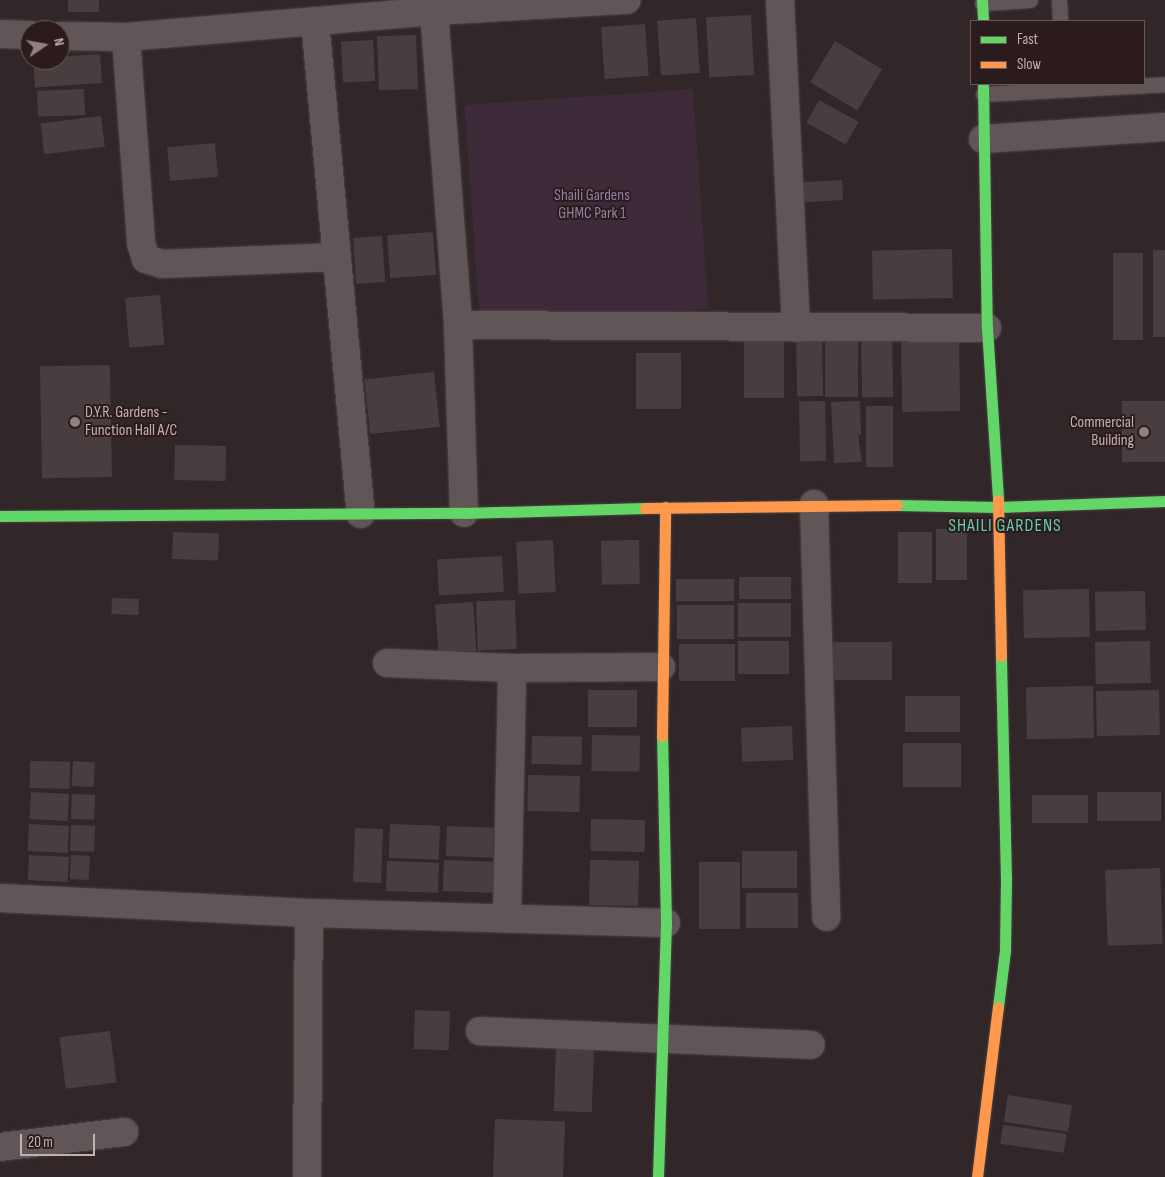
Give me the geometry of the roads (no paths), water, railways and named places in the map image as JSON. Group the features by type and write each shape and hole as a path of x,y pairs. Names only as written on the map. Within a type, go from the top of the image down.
{"street":[{"path":"70,36 126,37 434,11 628,0"},
{"path":"780,0 796,328"},
{"path":"982,2 982,20"},
{"path":"434,11 458,326 464,513"},
{"path":"315,21 335,257 361,514"},
{"path":"0,34 20,35"},
{"path":"126,37 141,243 146,259 162,264 335,257"},
{"path":"977,1177 1005,951 998,507 987,328 983,89"},
{"path":"983,140 1165,127"},
{"path":"458,326 987,328"},
{"path":"0,516 464,513 814,504 998,507 1165,501"},
{"path":"814,504 826,917"},
{"path":"658,1177 664,1040 666,924 661,667 665,507"},
{"path":"387,662 512,668 661,667"},
{"path":"508,917 512,668"},
{"path":"0,898 310,913 508,917 666,924"},
{"path":"307,1177 310,913"},
{"path":"480,1030 811,1046"},
{"path":"0,1146 124,1132"}],"lane":[{"path":"982,2 1030,0"},
{"path":"1059,0 1060,20"},
{"path":"1145,84 1165,84"},
{"path":"983,89 1114,85"}],"place":[{"name":"D.Y.R. Gardens - Function Hall A/C","path":"75,422"},
{"name":"Commercial Building","path":"1144,432"}],"district":[{"name":"SHAILI GARDENS","path":"1005,526"}],"park label":[{"name":"Shaili Gardens GHMC Park 1","path":"592,205"}]}
